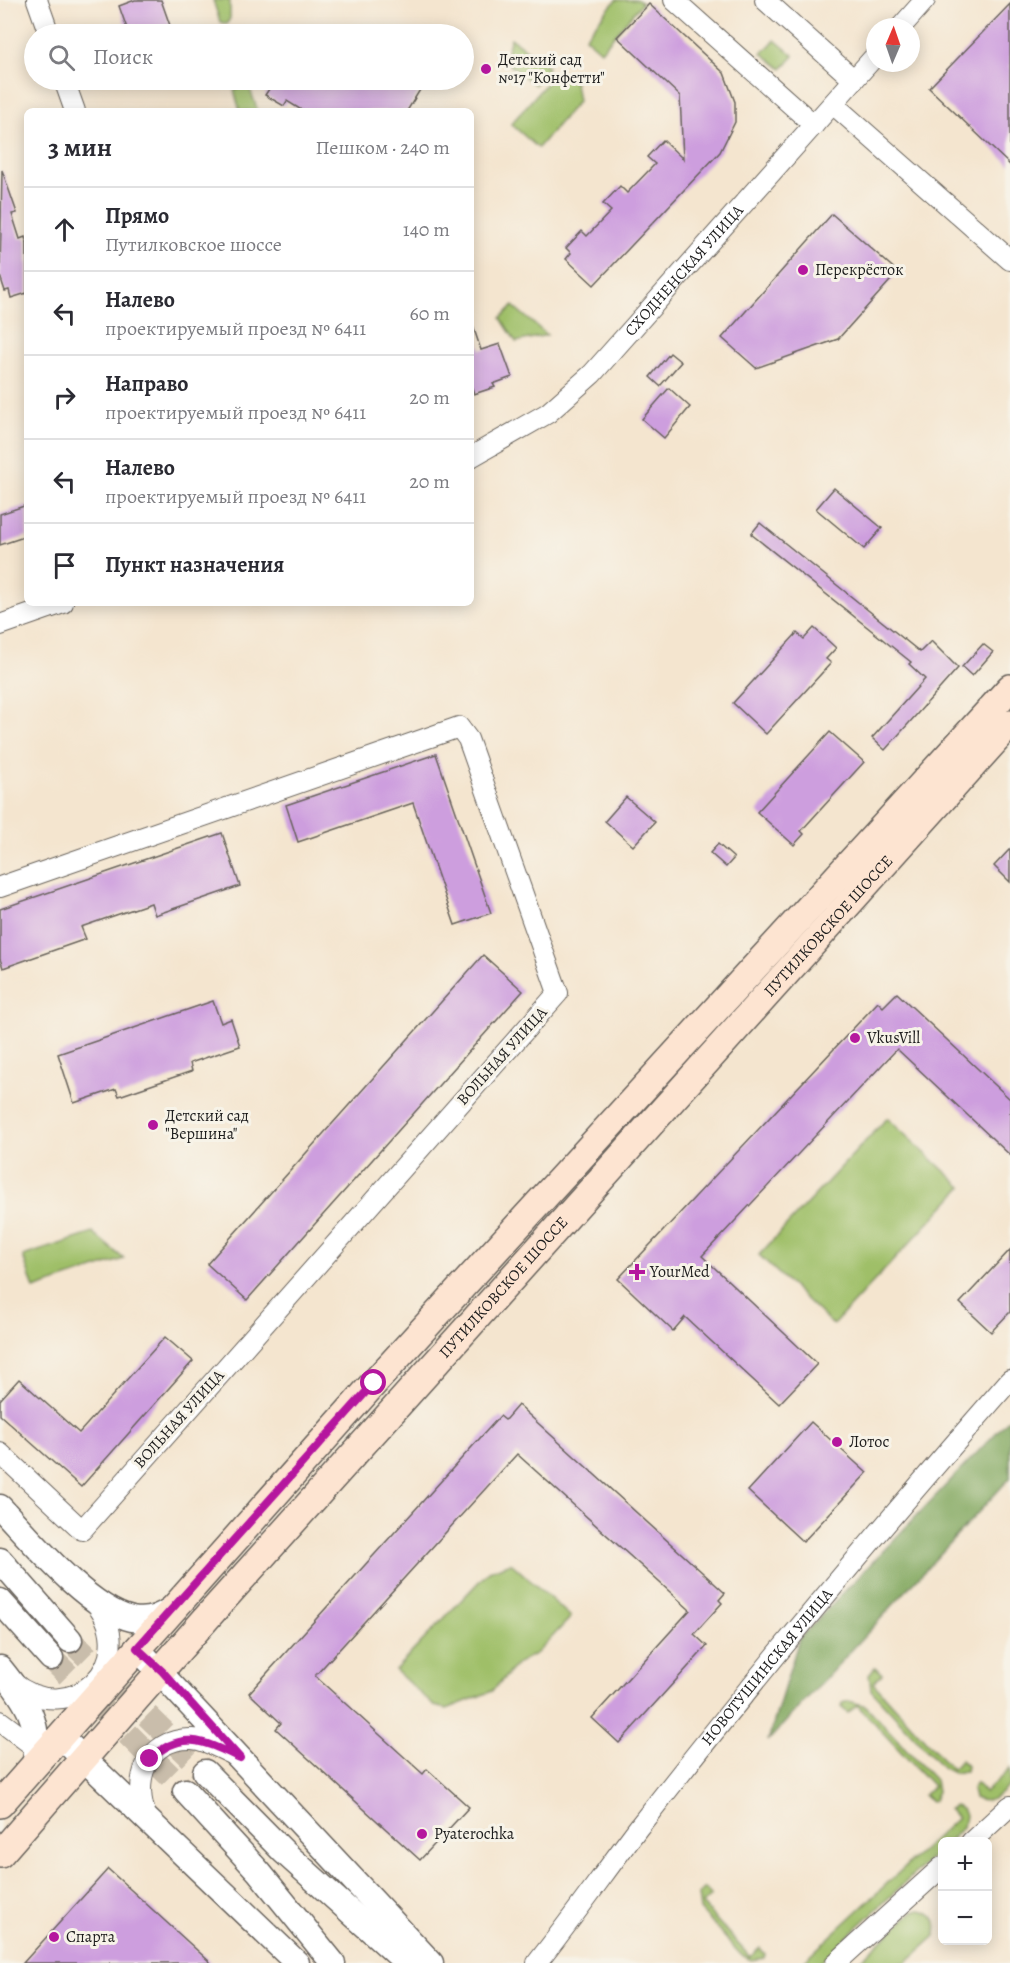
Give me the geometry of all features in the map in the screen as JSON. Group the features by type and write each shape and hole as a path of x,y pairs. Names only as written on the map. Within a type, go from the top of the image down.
{"main road":[{"name":"ПУТИЛКОВСКОЕ ШОССЕ","path":"0,1804 44,1751 374,1383 1010,688"},
{"name":"ПУТИЛКОВСКОЕ ШОССЕ","path":"0,1854 1010,724"}],"street":[{"path":"37,0 45,24"},
{"path":"674,0 814,125"},
{"path":"765,0 854,80"},
{"path":"909,18 925,0"},
{"name":"СХОДНЕНСКАЯ УЛИЦА","path":"474,455 548,413 584,382 866,66"},
{"path":"68,90 74,108"},
{"path":"833,104 1010,260"},
{"path":"0,625 54,606"},
{"name":"ВОЛЬНАЯ УЛИЦА","path":"0,887 459,727 468,739 558,993 82,1530 0,1453"},
{"name":"НОВОТУШИНСКАЯ УЛИЦА","path":"537,1963 590,1897 637,1830 782,1649 1010,1380"},
{"path":"0,1507 94,1600 108,1622 111,1646 104,1669 89,1687 67,1698 43,1698 21,1689 5,1674"},
{"path":"0,1560 70,1640"},
{"path":"94,1600 134,1620 159,1617 171,1609"},
{"path":"0,1601 51,1658"},
{"path":"137,1648 162,1671 240,1758 419,1947 431,1963"},
{"path":"5,1674 33,1717 44,1751"},
{"path":"0,1721 44,1751 84,1758 297,1963"},
{"path":"148,1820 141,1805 139,1789 142,1773 150,1759 162,1748 192,1739 208,1743 240,1758"},
{"path":"205,1772 284,1852 407,1963"},
{"path":"185,1791 259,1872 333,1963"},
{"path":"976,1837 1010,1806"},
{"path":"836,1963 938,1871"}],"green space":[{"path":"213,0 230,0 230,18 227,24 220,22"},
{"path":"616,0 638,0 642,3 601,51 585,37"},
{"path":"511,38 548,67 535,85 504,60"},
{"path":"775,40 794,56 782,69 762,53"},
{"path":"561,71 575,83 578,101 538,148 511,124 556,72"},
{"path":"234,90 250,90 257,108 239,108"},
{"path":"513,306 547,335 516,342 501,318"},
{"path":"887,1118 962,1187 833,1325 759,1255"},
{"path":"93,1233 124,1259 34,1289 23,1256"},
{"path":"1010,1418 1010,1478 768,1741 799,1639"},
{"path":"511,1563 571,1617 537,1653 518,1663 492,1691 447,1709 434,1706 395,1670 489,1571"},
{"path":"875,1667 882,1674 873,1683 952,1769 961,1760 967,1766 966,1771 953,1773 943,1768 871,1690 869,1674"},
{"path":"849,1701 866,1706 935,1780 937,1791 934,1801 931,1802 924,1795 933,1786 857,1705 848,1713 842,1708 843,1703"},
{"path":"1010,1769 1010,1785 998,1796 985,1801 974,1798 972,1790 976,1783 985,1792"},
{"path":"955,1806 962,1809 965,1815 963,1827 953,1837 938,1837 938,1852 819,1963 802,1963 957,1818 948,1809"},
{"path":"704,1888 711,1895 702,1904 750,1957 760,1948 765,1954 764,1958 752,1960 741,1955 700,1910 698,1894"},
{"path":"919,1910 934,1918 937,1927 935,1936 905,1963 857,1963 913,1912"}],"building":[{"path":"135,0 161,0 169,24 125,24 119,6"},
{"path":"649,4 724,73 735,102 735,122 720,152 594,285 566,259 571,253 566,248 582,231 587,236 611,211 603,204 620,186 627,193 655,164 647,157 663,140 683,159 680,96 617,37"},
{"path":"1010,4 1010,165 929,88"},
{"path":"268,90 420,90 409,108 298,108 287,101 284,106 265,95"},
{"path":"2,170 17,213 12,214 20,239 24,237 24,294 11,298 9,290 5,291 0,276"},
{"path":"832,214 898,272 838,339 756,368 722,338"},
{"path":"474,329 481,350 500,344 512,377 493,384 495,387 474,394"},
{"path":"670,353 681,362 660,386 650,377"},
{"path":"669,388 690,407 664,438 642,419"},
{"path":"834,488 882,528 864,549 816,509"},
{"path":"24,506 24,537 0,545 0,514"},
{"path":"760,523 920,652 931,641 958,668 885,750 872,738 925,679 909,664 911,662 751,534"},
{"path":"814,628 836,648 826,659 831,663 766,734 733,703 797,633 804,639"},
{"path":"983,644 993,652 972,676 962,667"},
{"path":"830,732 864,762 801,831 804,834 794,845 757,812"},
{"path":"436,754 491,913 455,925 413,803 298,842 286,805"},
{"path":"626,797 655,822 633,846 605,821"},
{"path":"222,833 240,886 155,915 151,903 81,927 86,939 3,968 0,959 0,909"},
{"path":"718,844 734,858 726,867 710,853"},
{"path":"1010,849 1010,882 994,866"},
{"path":"483,955 523,991 247,1300 207,1264"},
{"path":"897,993 1010,1099 1010,1155 897,1049 702,1256 817,1364 779,1404 685,1317 673,1331 618,1279 878,1002 883,1007"},
{"path":"213,1001 221,1023 231,1019 240,1046 190,1063 192,1071 119,1096 116,1089 74,1103 58,1054"},
{"path":"1010,1250 1010,1312 991,1332 960,1303"},
{"path":"165,1337 193,1361 81,1487 0,1415 0,1400 19,1379 79,1433"},
{"path":"518,1405 725,1593 719,1600 722,1603 694,1634 707,1646 619,1743 592,1718 690,1610 517,1454 315,1676 423,1774 427,1769 469,1807 420,1860 276,1729 281,1723 249,1693 500,1416 505,1420"},
{"path":"811,1422 867,1473 803,1542 748,1491"},
{"path":"108,1869 211,1963 23,1963"}],"tunnel":[{"path":"70,1640 205,1772"},
{"path":"51,1658 185,1791"}],"place":[{"name":"Детский сад №17 \"Конфетти\"","path":"486,69"},
{"name":"Перекрёсток","path":"803,270"},
{"name":"VkusVill","path":"855,1038"},
{"name":"Детский сад \"Вершина\"","path":"153,1125"},
{"name":"YourMed","path":"637,1272"},
{"name":"Лотос","path":"837,1442"},
{"name":"Pyaterochka","path":"422,1834"},
{"name":"Спарта","path":"54,1937"}],"route":[{"path":"150,1759 162,1748 192,1739 208,1743 240,1758 162,1671 137,1648 374,1383"}]}
